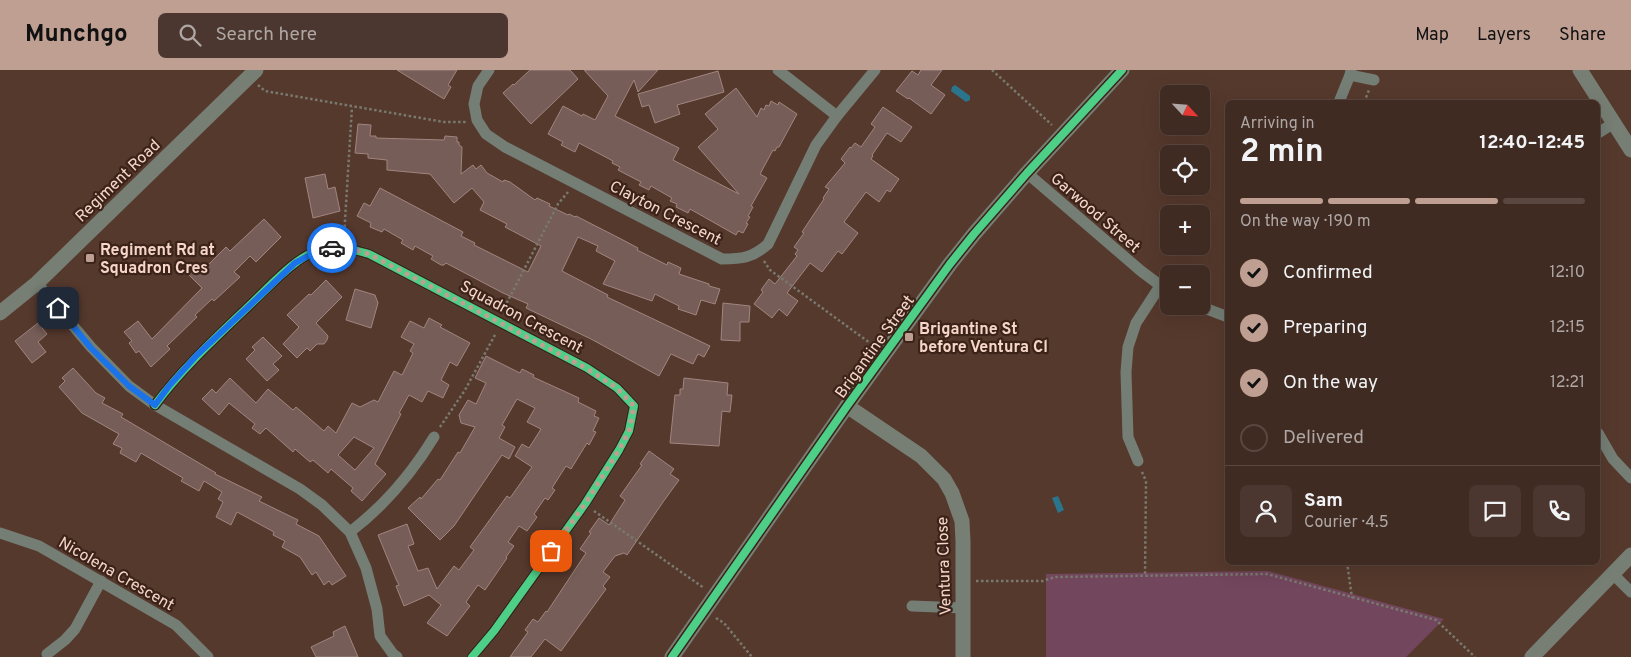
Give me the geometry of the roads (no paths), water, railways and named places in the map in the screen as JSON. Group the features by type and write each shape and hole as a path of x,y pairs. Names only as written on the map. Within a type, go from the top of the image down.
{"street":[{"name":"Clayton Crescent","path":"489,70 478,86 474,104 477,120 486,134 505,147 722,259 740,259 758,253 768,244 811,155 836,116"},
{"path":"778,70 836,116 875,70"},
{"name":"Brigantine Street","path":"672,657 889,347 968,241 1122,70"},
{"path":"1580,70 1599,100"},
{"path":"1340,100 1350,73 1374,80"},
{"name":"Regiment Road","path":"0,313 36,282 252,74"},
{"path":"1600,101 1631,150"},
{"path":"1600,132 1614,123"},
{"name":"Garwood Street","path":"1028,173 1160,286"},
{"name":"Squadron Crescent","path":"155,405 169,386 197,355 295,263 321,249 344,247 369,254 586,368 617,388 634,406 629,431 619,450 585,504 494,631 472,657"},
{"path":"36,282 91,348 129,386 155,405 300,489 322,505 350,532 366,568 377,609 380,636 397,657"},
{"path":"1138,461 1128,436 1126,372 1128,347 1136,323 1160,294"},
{"path":"1210,310 1225,316"},
{"name":"Ventura Close","path":"848,406 921,456 935,468 944,479 955,499 962,521 964,657"},
{"path":"350,532 370,516 396,489 423,455 434,436"},
{"path":"1600,436 1613,459 1631,478"},
{"name":"Nicolena Crescent","path":"0,533 38,546 176,625 208,657"},
{"path":"1532,657 1631,556"},
{"path":"1613,574 1631,592"},
{"path":"47,654 65,640 75,628 101,582"},
{"path":"912,606 963,608"}],"water":[{"path":"955,85 970,96 970,100 966,102 951,91"},
{"path":"1058,496 1064,510 1058,513 1052,498"}],"place":[{"name":"Regiment Rd at Squadron Cres","path":"90,258"},
{"name":"Brigantine St before Ventura Cl","path":"909,337"}]}
